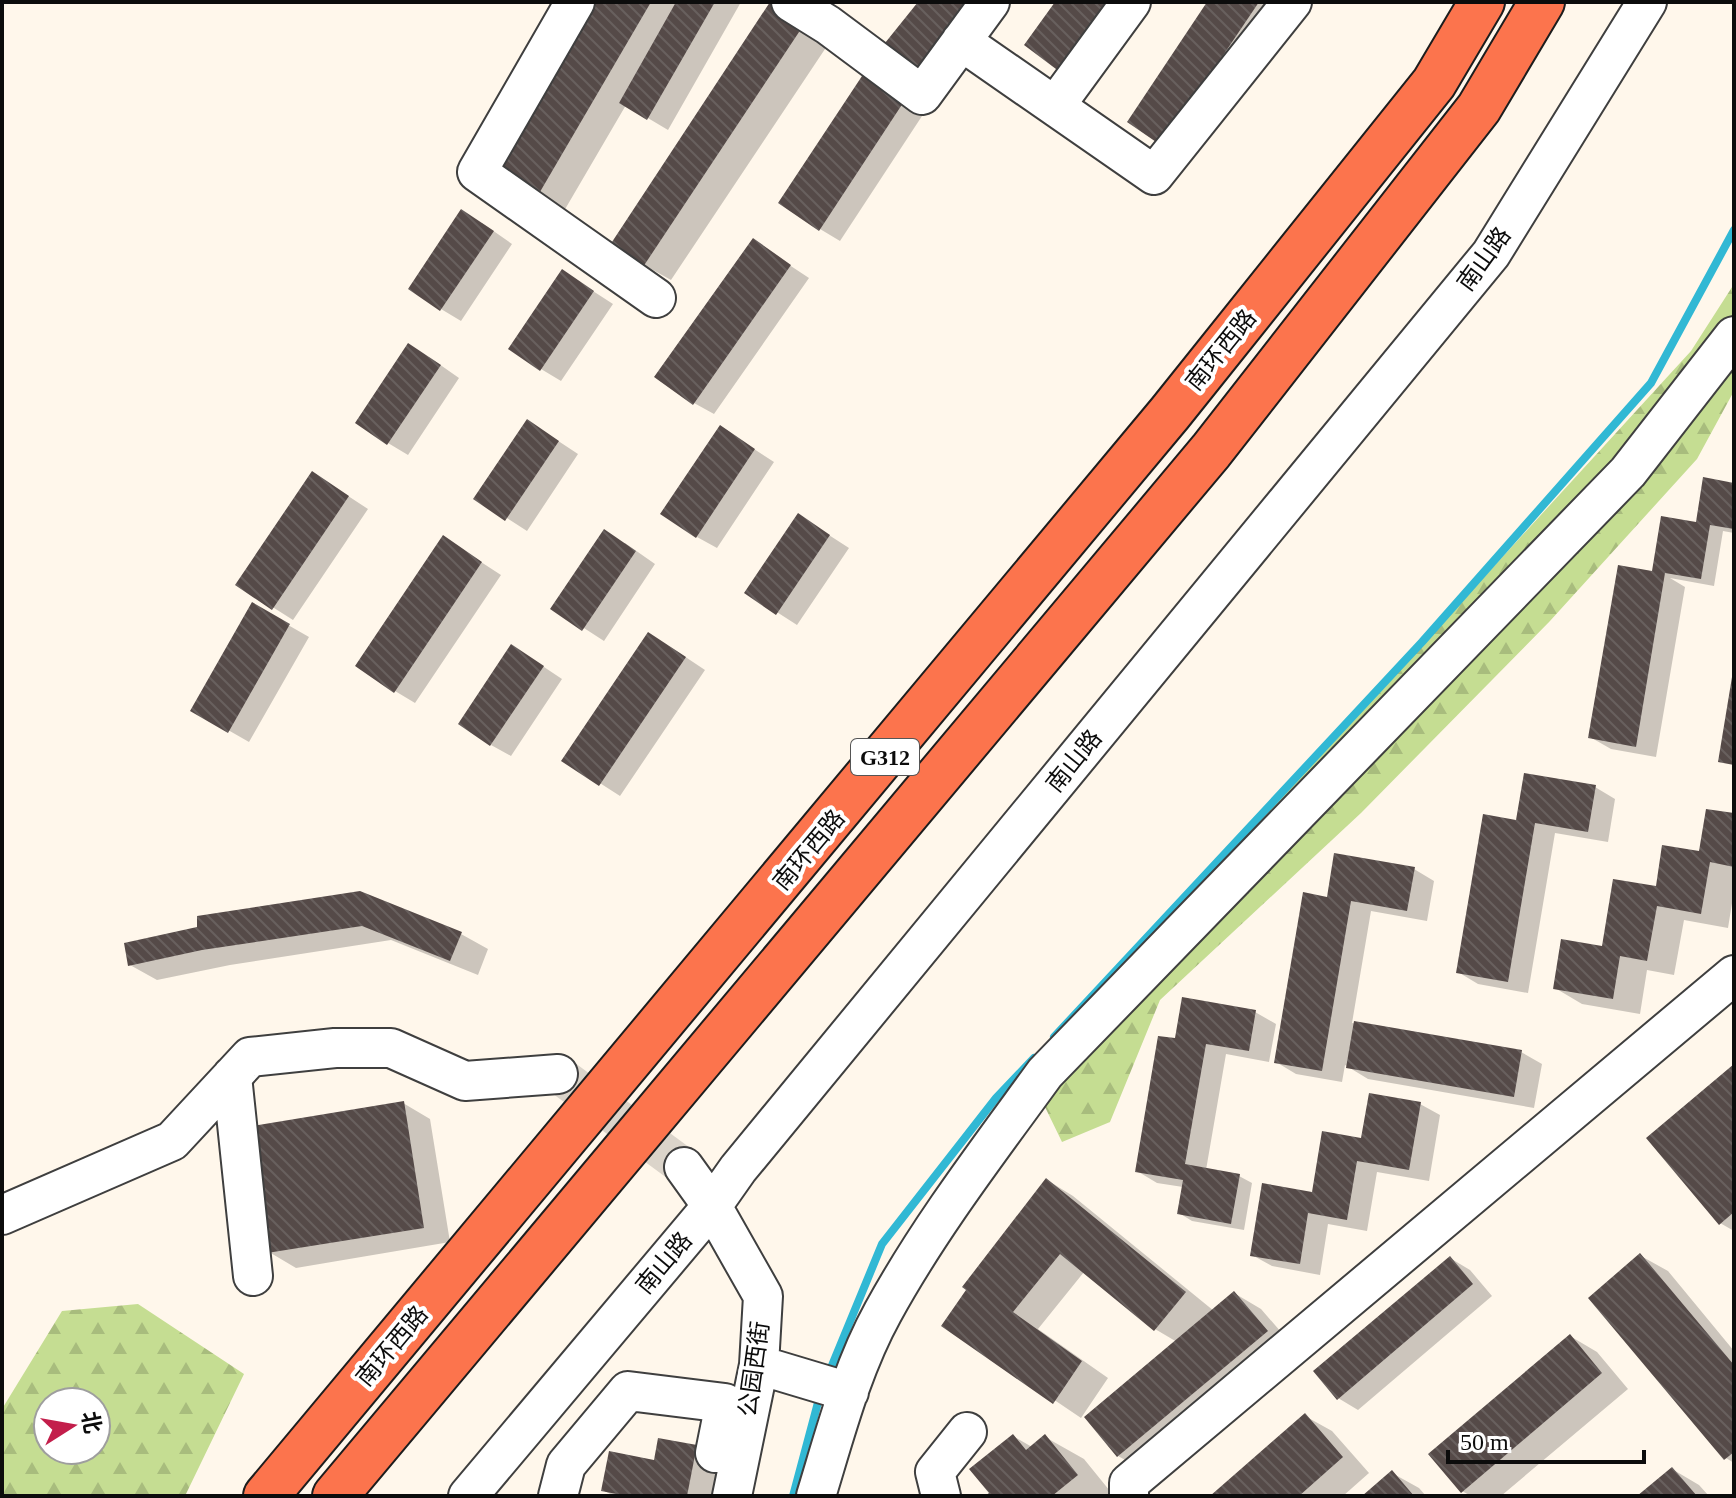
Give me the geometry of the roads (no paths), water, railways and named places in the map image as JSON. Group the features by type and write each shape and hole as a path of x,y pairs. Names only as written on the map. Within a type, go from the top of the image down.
{"highway":[{"name":"南环西路","path":"266,1496 1170,413 1434,83 1482,2"},
{"name":"G312","path":"335,1496 1211,451 1479,108 1542,2"}],"street":[{"path":"575,2 477,172 656,298"},
{"path":"791,2 836,13 922,95 990,2"},
{"path":"1055,106 1131,2"},
{"path":"961,41 1154,175 1292,2"},
{"name":"南山路","path":"468,1496 712,1206 738,1169 1491,254 1647,2"},
{"path":"816,1496 841,1390 882,1314 1045,1073 1628,472 1734,336"},
{"path":"1124,1492 1734,975"},
{"path":"2,1215 172,1141 250,1057 335,1048 391,1048 465,1081 558,1074"},
{"path":"232,1076 253,1276"},
{"name":"公园西街","path":"684,1167 712,1206 763,1296 772,1369 732,1496"},
{"path":"772,1369 841,1390"},
{"path":"558,1496 566,1465 628,1391 725,1403 706,1496"},
{"path":"941,1496 935,1472 967,1432"}],"waterway":[{"path":"1054,1037 1422,642 1651,383 1734,230"},
{"path":"828,1375 882,1244 996,1098 1034,1058"},
{"path":"793,1496 820,1395"}],"tunnel":[{"path":"558,1074 684,1167"}]}
